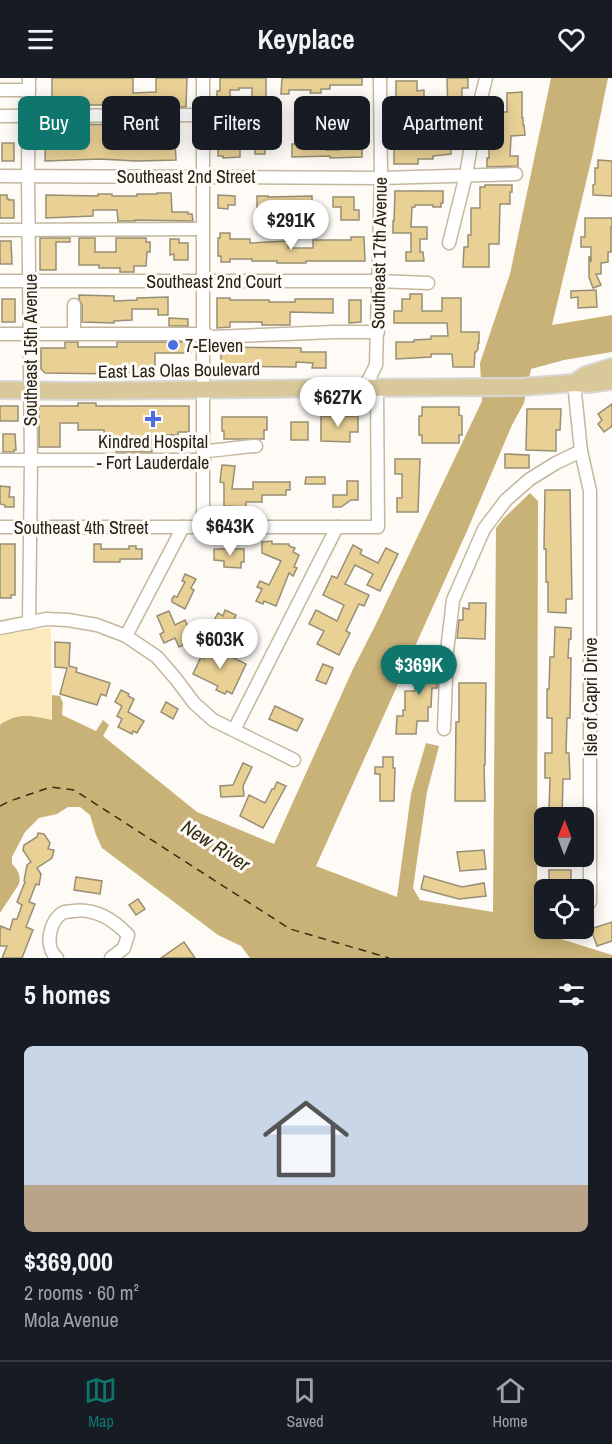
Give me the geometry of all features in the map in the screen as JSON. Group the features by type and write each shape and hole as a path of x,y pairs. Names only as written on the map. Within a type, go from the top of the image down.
{"main road":[{"name":"East Las Olas Boulevard","path":"574,383 586,375 612,367"},
{"name":"East Las Olas Boulevard","path":"0,390 459,388 587,384 612,381"}],"street":[{"path":"203,78 203,96"},
{"name":"Southeast 17th Avenue","path":"370,388 369,379 376,365 378,332 380,78"},
{"path":"449,243 486,78"},
{"path":"0,90 29,84"},
{"path":"90,116 192,115"},
{"path":"0,116 18,116"},
{"name":"Southeast 15th Avenue","path":"28,150 29,622"},
{"path":"203,150 203,527"},
{"name":"Southeast 2nd Street","path":"0,176 381,178 516,174"},
{"path":"0,230 203,230"},
{"name":"Southeast 2nd Court","path":"0,281 428,283"},
{"path":"74,305 74,334"},
{"path":"0,334 204,334 213,337 378,332"},
{"name":"Isle of Capri Drive","path":"574,383 581,451 590,491 590,879"},
{"name":"Southeast 4th Street","path":"0,527 378,527 370,388"},
{"path":"0,460 204,455 235,447 256,446"},
{"path":"444,729 447,651 453,600 484,529 506,500 530,479 581,451"},
{"path":"126,636 183,527"},
{"path":"234,730 336,527"},
{"path":"0,628 46,619 68,620 98,625 126,636 156,657 194,703 213,720 294,760"},
{"path":"57,958 53,955 49,943 53,923 64,912 81,910 104,915 118,924 128,935 124,948 111,958"}],"shaded area":[{"path":"51,628 52,720 32,716 19,717 0,725 0,634"}],"water":[{"name":"New River","path":"551,78 608,78 592,157 552,325 612,315 612,352 564,360 531,369 524,403 512,425 467,531 316,866 397,897 411,794 426,743 439,746 427,792 413,888 420,900 493,912 496,528 530,493 538,501 537,807 534,807 534,867 537,867 537,879 534,879 534,939 561,939 612,955 612,958 250,958 241,946 218,935 102,848 90,815 80,807 68,807 57,814 39,818 25,832 12,857 12,864 19,875 19,884 0,913 0,725 19,717 32,716 52,720 52,695 60,696 63,703 62,715 96,731 103,720 109,725 103,736 197,812 274,844 353,669 482,401 480,363 510,274"}],"building":[{"path":"52,78 133,78 133,93 156,92 156,78 187,78 186,107 180,107 180,96 102,96 102,105 90,105 90,96 52,96"},
{"path":"220,78 266,78 266,96 252,96 252,88 230,90 230,96 217,96 217,91 220,91"},
{"path":"282,78 362,78 362,85 330,85 330,89 321,89 321,93 310,93 311,90 289,90 289,94 281,94"},
{"path":"447,78 468,78 468,88 462,88 462,96 448,96"},
{"path":"396,81 417,81 417,91 424,90 424,96 396,96"},
{"path":"522,92 522,118 525,135 511,136 510,156 518,156 518,166 487,167 489,150 504,150 504,112 507,112 507,93"},
{"path":"90,124 102,125 102,150 175,150 176,160 100,159 45,161 45,150 90,150"},
{"path":"2,143 14,143 14,161 2,161"},
{"path":"292,144 294,144 294,150 362,150 362,157 292,157"},
{"path":"218,150 240,150 240,157 218,156"},
{"path":"255,150 265,150 265,154 255,154"},
{"path":"394,150 451,150 451,154 433,156 433,159 418,159 418,164 394,164"},
{"path":"598,160 612,161 612,196 593,195 595,168 598,168"},
{"path":"485,185 512,185 510,204 500,204 499,244 489,244 489,267 463,267 464,247 468,247 468,235 471,235 471,208 480,208 480,187 485,187"},
{"path":"395,191 443,191 441,207 415,205 412,207 411,227 427,227 427,239 420,239 420,252 423,252 424,261 406,261 406,252 411,252 411,233 393,233"},
{"path":"171,193 172,212 188,212 192,214 193,221 118,221 117,210 93,210 93,216 46,218 46,195 137,196 137,194"},
{"path":"0,195 7,195 7,199 14,200 14,218 0,218"},
{"path":"218,195 235,196 235,205 228,205 228,209 218,208"},
{"path":"257,196 312,196 312,203 309,203 309,215 257,216"},
{"path":"333,197 354,197 354,210 359,210 359,220 341,220 341,207 333,207"},
{"path":"585,218 612,218 611,252 608,252 608,262 601,263 601,274 596,274 601,285 593,288 589,277 591,247 581,247 581,237 585,237"},
{"path":"220,233 230,233 230,239 250,239 250,243 288,241 288,248 313,248 313,240 351,240 351,237 364,237 365,261 277,263 277,261 230,259 230,262 221,262 221,256 218,256"},
{"path":"40,238 70,238 70,242 56,242 56,270 40,270"},
{"path":"79,238 95,238 95,252 116,252 116,238 146,238 146,242 150,242 150,252 147,252 146,266 134,266 134,272 120,272 120,268 79,265"},
{"path":"170,239 179,239 179,243 188,243 188,260 174,260 174,254 170,255"},
{"path":"0,241 11,241 12,264 0,264"},
{"path":"596,290 597,307 578,308 578,297 571,298 571,291"},
{"path":"410,294 422,294 422,311 442,311 442,298 461,298 461,332 479,332 474,367 453,367 452,354 431,354 431,357 396,359 396,342 414,342 414,340 431,339 431,336 448,336 447,323 394,323 394,311 402,311 402,299 410,299"},
{"path":"79,295 114,296 114,301 168,297 168,315 158,315 158,309 132,309 132,320 114,321 114,323 82,322 82,305"},
{"path":"217,298 269,300 269,302 333,299 333,313 290,312 290,325 230,322 230,327 217,328"},
{"path":"2,299 15,299 15,322 2,322"},
{"path":"349,300 361,300 361,322 349,323"},
{"path":"169,318 188,319 188,326 169,326"},
{"path":"65,342 78,342 78,347 117,347 117,342 191,342 191,353 155,353 155,374 136,374 136,372 45,373 41,369 41,348 65,348"},
{"path":"221,347 301,348 301,352 326,352 326,368 312,368 313,363 296,362 296,367 221,366"},
{"path":"78,403 96,403 96,406 189,406 189,432 178,432 178,435 152,435 152,452 116,452 116,448 105,448 104,430 78,430 78,423 60,423 60,447 39,447 39,406 78,406"},
{"path":"612,404 612,426 604,432 598,424 602,420 598,414"},
{"path":"0,406 18,406 18,421 0,421"},
{"path":"422,407 459,407 459,415 462,416 462,435 459,435 459,443 422,443 422,435 419,435 419,416 422,416"},
{"path":"527,409 561,409 560,430 556,430 556,451 526,450"},
{"path":"321,416 358,416 358,432 350,432 350,442 321,441"},
{"path":"222,417 267,417 264,439 224,439"},
{"path":"291,422 308,422 308,440 291,440"},
{"path":"3,434 15,434 16,450 14,452 3,452"},
{"path":"505,454 529,455 529,468 505,468"},
{"path":"395,459 420,459 418,512 397,512 397,498 402,498 402,474 395,474"},
{"path":"222,465 235,466 232,489 253,489 253,482 290,482 290,490 286,490 286,495 262,495 262,502 246,502 246,507 224,506 224,483 220,482"},
{"path":"306,477 325,477 325,484 305,484"},
{"path":"347,481 358,481 358,500 351,500 341,507 333,507 333,495 347,495"},
{"path":"0,486 10,487 9,497 14,497 14,507 5,507 0,504"},
{"path":"545,490 570,490 572,599 566,599 566,613 548,612 546,549 544,549"},
{"path":"272,541 272,544 289,544 295,548 293,552 299,555 294,567 297,568 293,576 289,573 276,606 264,601 263,604 256,601 262,589 257,587 260,581 269,585 281,561 262,553 262,542"},
{"path":"0,544 15,544 15,595 11,595 11,598 0,598"},
{"path":"94,544 101,544 101,549 129,549 129,546 136,546 136,549 142,549 142,559 94,562"},
{"path":"353,545 362,550 360,554 378,563 386,548 398,554 380,591 367,585 373,574 355,565 345,584 369,595 364,606 359,604 346,631 350,633 339,655 317,644 324,631 309,624 316,610 337,621 344,605 323,595 332,576 337,578"},
{"path":"214,549 244,549 244,562 241,562 241,568 224,567 224,561 214,560"},
{"path":"185,574 196,579 191,588 194,590 185,609 172,602 172,599 174,596 177,597 185,582 182,581"},
{"path":"469,603 486,603 485,639 457,638 459,620 463,620 463,608 469,609"},
{"path":"225,610 236,615 229,630 213,622 218,613 223,616"},
{"path":"169,611 175,625 185,620 194,640 179,647 175,638 164,643 160,634 164,632 157,616"},
{"path":"555,627 571,628 568,658 571,658 570,718 567,718 566,753 569,753 570,779 563,779 562,807 549,807 550,778 545,778 545,753 552,753 552,718 547,718 547,689 549,689 550,657 554,657"},
{"path":"55,642 70,643 69,666 77,668 76,672 110,683 106,696 101,694 97,705 60,694 67,668 55,667"},
{"path":"211,644 246,664 232,694 216,690 218,686 193,674 201,657 204,658"},
{"path":"429,647 434,650 436,656 434,673 438,673 437,688 432,688 431,707 428,707 428,721 417,721 416,734 396,734 397,716 403,716 403,710 405,710 405,691 415,691 415,673 422,673 423,661 420,655"},
{"path":"323,664 333,668 326,684 316,680"},
{"path":"459,683 486,683 485,801 455,801"},
{"path":"121,690 134,699 128,712 144,721 137,733 133,731 132,734 118,727 122,719 117,716 122,706 115,702"},
{"path":"166,702 178,709 173,719 161,712"},
{"path":"275,706 303,719 297,731 269,719"},
{"path":"383,757 393,757 394,801 380,801 380,774 375,774 375,767 383,767"},
{"path":"243,763 252,767 243,786 244,796 221,797 220,786 233,785"},
{"path":"277,782 286,786 263,828 240,816 249,795 265,803"},
{"path":"38,833 44,834 50,843 48,849 54,850 52,858 37,868 41,874 39,885 36,884 29,902 35,904 26,927 33,930 22,958 2,958 7,946 0,946 1,926 10,930 13,919 17,919 22,905 17,902 25,882 27,865 31,862 23,850 24,845 37,837"},
{"path":"484,850 486,869 460,871 457,852"},
{"path":"549,870 571,870 571,879 549,879"},
{"path":"424,876 462,887 484,883 486,896 459,899 421,889"},
{"path":"76,877 102,881 100,894 74,890"},
{"path":"138,899 145,909 136,915 129,905"},
{"path":"612,922 612,941 597,946 594,928"},
{"path":"184,942 195,958 161,958"}],"ferry route":[{"path":"0,806 51,787 74,790 290,929 389,958"}],"place":[{"name":"7-Eleven","path":"173,345"},
{"name":"Kindred Hospital - Fort Lauderdale","path":"153,419"}]}
